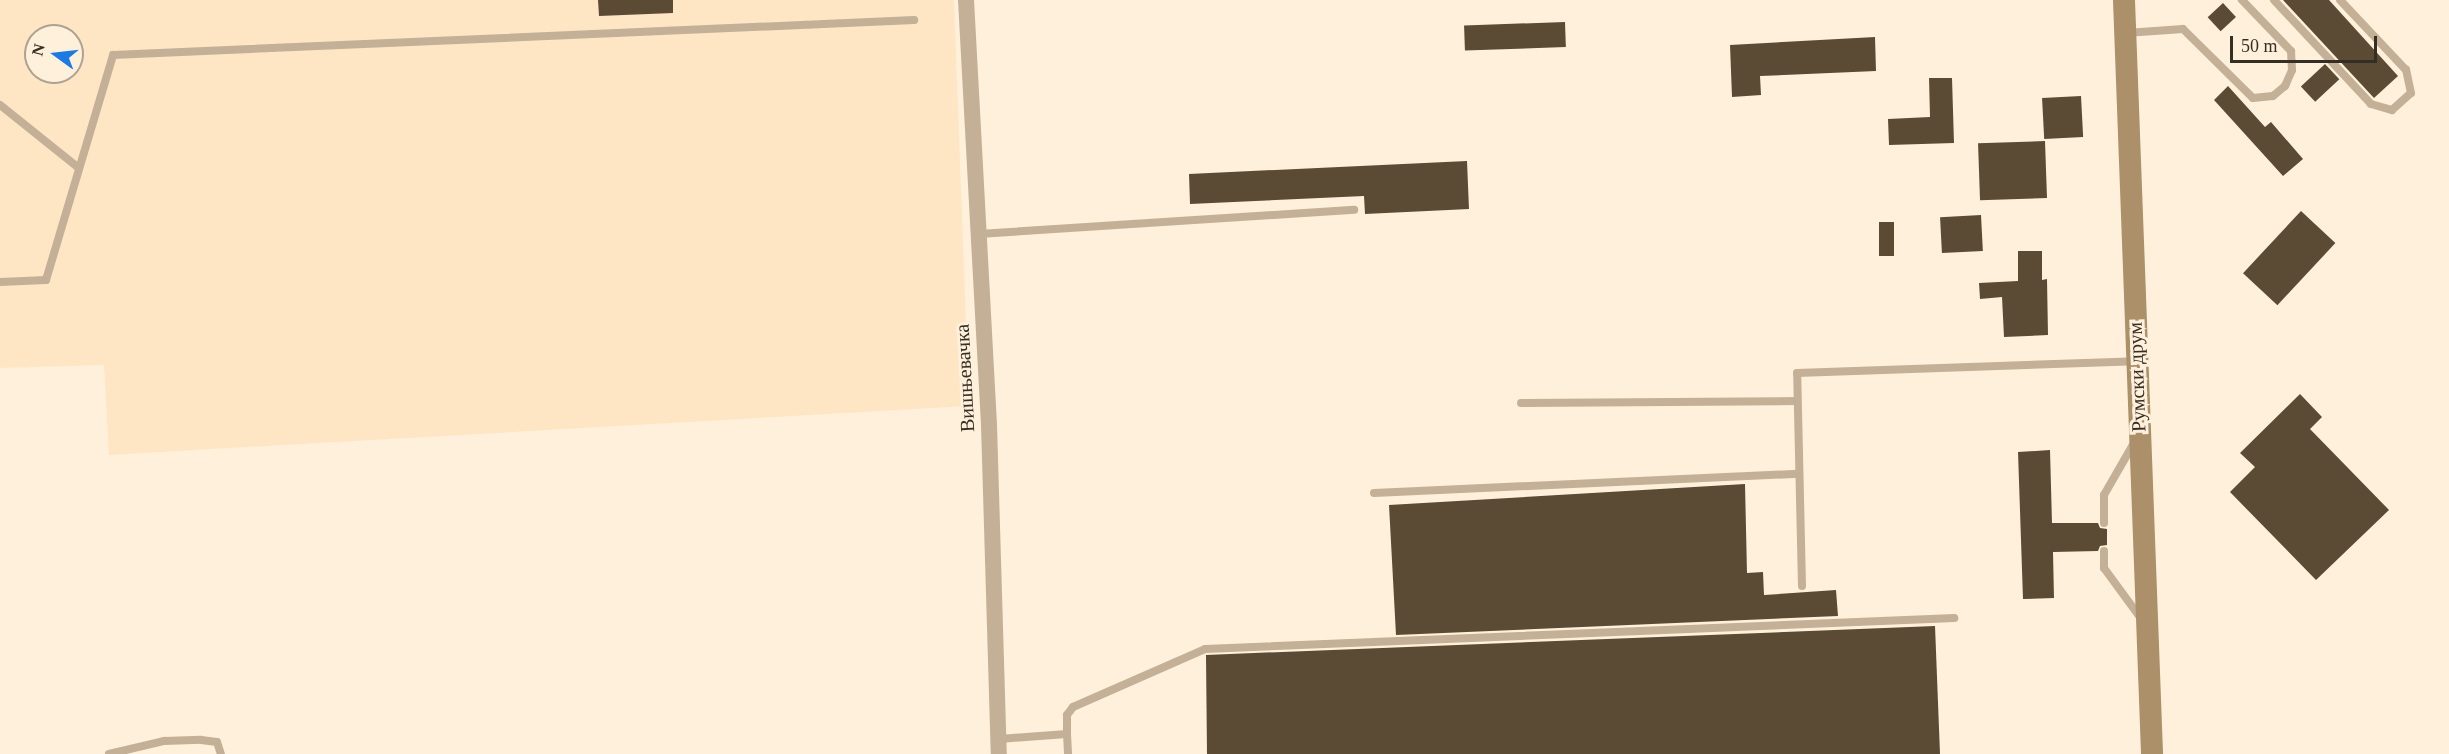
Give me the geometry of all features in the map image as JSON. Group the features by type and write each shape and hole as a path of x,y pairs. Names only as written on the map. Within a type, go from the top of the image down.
{"main road":[{"name":"Румски друм","path":"2124,0 2138,435 2152,754"}],"street":[{"name":"Вишњевачка","path":"966,0 979,234 999,746"}],"lane":[{"path":"2126,33 2184,29 2253,98 2273,96 2285,86 2292,70 2291,51 2242,0"},
{"path":"2274,0 2371,105 2392,110 2410,93 2406,70 2340,0"},
{"path":"0,282 46,280 113,55 914,20"},
{"path":"0,105 80,168"},
{"path":"979,234 1354,210"},
{"path":"1802,586 1797,373 2137,361"},
{"path":"1521,404 1797,401"},
{"path":"2104,523 2104,495 2138,435"},
{"path":"1374,494 1799,474"},
{"path":"2104,551 2104,568 2148,627"},
{"path":"1068,754 1067,715 1073,707 1205,649 1953,618"},
{"path":"999,746 1067,734"},
{"path":"109,754 164,741 201,740 217,742 221,754"}],"shaded area":[{"path":"0,0 954,0 969,406 109,455 104,365 0,368"}],"building":[{"path":"598,0 673,0 673,13 599,16"},
{"path":"2283,0 2329,0 2398,76 2374,98"},
{"path":"2223,3 2236,17 2221,31 2208,17"},
{"path":"1565,22 1566,47 1465,51 1464,26"},
{"path":"1875,37 1876,71 1760,76 1761,95 1732,97 1730,45"},
{"path":"2325,64 2339,79 2315,102 2301,87"},
{"path":"1929,78 1952,78 1954,143 1889,145 1888,119 1930,117"},
{"path":"2228,86 2265,127 2271,122 2303,159 2283,176 2214,100"},
{"path":"2081,96 2083,137 2044,139 2042,98"},
{"path":"2045,141 2047,198 1980,200 1978,143"},
{"path":"1467,161 1469,209 1365,214 1364,196 1190,204 1189,174"},
{"path":"2301,211 2335,243 2277,305 2243,273"},
{"path":"1981,215 1983,251 1942,253 1940,217"},
{"path":"1879,222 1894,222 1894,256 1879,256"},
{"path":"2018,251 2042,251 2042,280 2047,279 2048,335 2004,337 2002,297 1980,299 1979,283 2018,281"},
{"path":"2300,394 2322,417 2310,429 2389,510 2316,580 2230,492 2255,467 2240,453"},
{"path":"2050,450 2052,523 2098,523 2100,528 2107,529 2107,545 2100,546 2098,551 2053,552 2054,598 2023,599 2018,452"},
{"path":"1745,484 1747,573 1763,572 1764,595 1836,590 1838,616 1396,635 1389,505"},
{"path":"1935,626 1940,754 1207,754 1206,655"}]}
